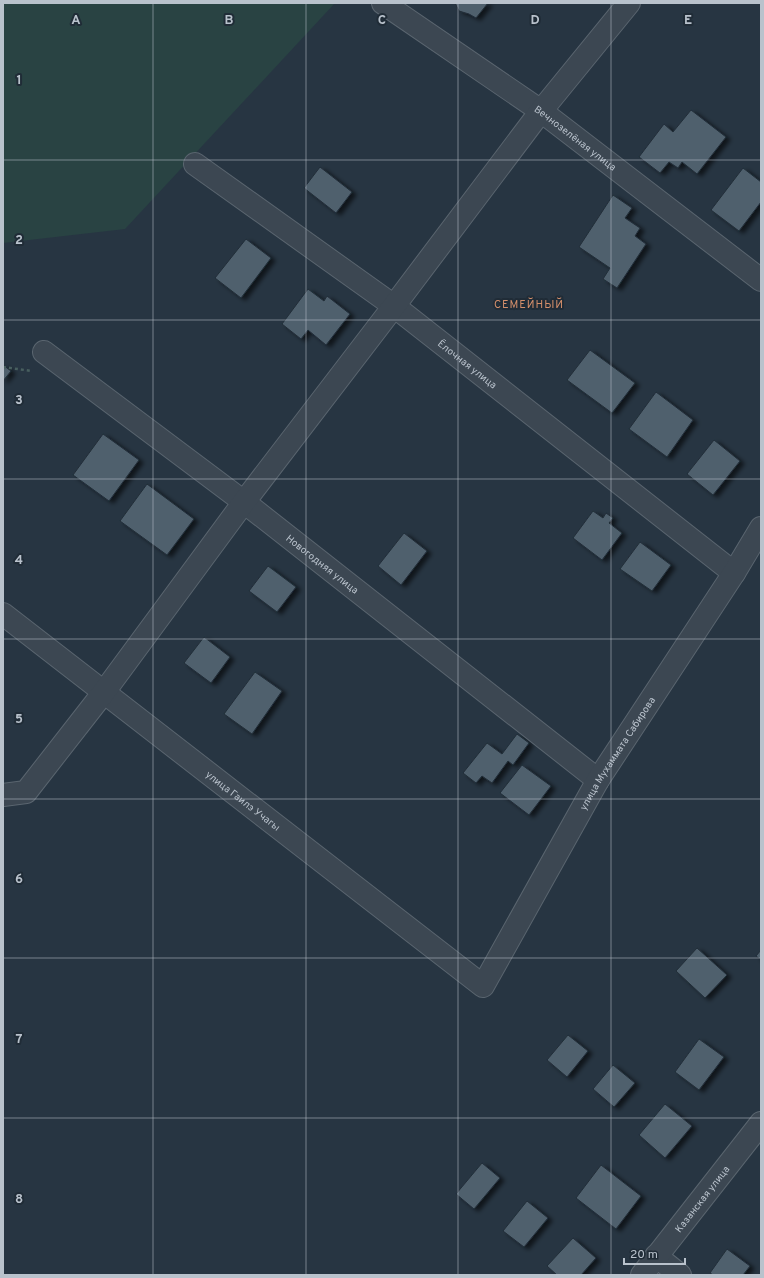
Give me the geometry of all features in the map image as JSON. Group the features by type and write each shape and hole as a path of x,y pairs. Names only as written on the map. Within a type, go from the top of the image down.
{"street":[{"name":"Вечнозелёная улица","path":"383,3 541,111 761,280"},
{"path":"3,795 26,792 104,692 244,502 541,111 629,3"},
{"name":"Ёлочная улица","path":"195,164 394,306 734,573"},
{"name":"Новогодняя улица","path":"40,362 244,502 598,780"},
{"name":"улица Мухаммата Сабирова","path":"483,986 598,780 734,573 761,528"},
{"name":"улица Гаилэ Учагы","path":"3,614 483,986"},
{"name":"Казанская улица","path":"642,1275 761,1123"},
{"path":"656,1256 680,1275"}],"path":[{"path":"3,367 40,362"}],"green space":[{"path":"3,3 335,3 125,229 3,243"}],"building":[{"path":"455,3 488,3 476,18 459,11"},
{"path":"691,110 726,137 697,174 682,162 678,168 669,162 660,173 639,157 664,124 673,132"},
{"path":"320,167 352,192 336,213 304,188"},
{"path":"743,168 761,182 761,202 739,231 711,210"},
{"path":"613,195 632,208 625,218 640,228 635,236 646,244 617,288 603,279 610,268 579,247"},
{"path":"246,239 271,258 241,298 215,278"},
{"path":"308,289 324,301 327,296 350,314 326,345 308,330 301,339 282,324"},
{"path":"590,350 635,383 612,413 567,380"},
{"path":"3,365 11,371 3,381"},
{"path":"656,392 693,420 667,457 629,429"},
{"path":"103,434 139,460 109,501 73,475"},
{"path":"714,440 740,461 713,495 687,474"},
{"path":"147,484 194,519 167,555 120,521"},
{"path":"593,511 603,518 606,513 613,518 609,523 622,533 602,560 573,538"},
{"path":"404,533 427,551 401,585 378,566"},
{"path":"640,542 671,565 652,591 620,569"},
{"path":"268,566 296,587 277,612 249,591"},
{"path":"204,637 230,657 211,683 184,663"},
{"path":"255,672 282,691 252,734 224,714"},
{"path":"517,734 529,743 513,765 508,761 492,783 482,776 476,783 463,773 487,743 502,754"},
{"path":"522,765 551,786 529,815 500,793"},
{"path":"697,948 727,975 705,998 676,971"},
{"path":"761,950 761,960 756,956"},
{"path":"568,1035 588,1051 567,1077 547,1060"},
{"path":"699,1039 724,1057 699,1090 675,1072"},
{"path":"613,1065 635,1083 614,1107 593,1089"},
{"path":"665,1104 692,1126 665,1158 639,1135"},
{"path":"482,1163 500,1178 474,1209 456,1194"},
{"path":"601,1165 641,1196 616,1229 576,1198"},
{"path":"527,1201 548,1218 524,1247 503,1231"},
{"path":"573,1238 596,1258 581,1275 557,1275 547,1266"},
{"path":"727,1249 750,1266 743,1275 713,1275 710,1273"}],"district":[{"name":"СЕМЕЙНЫЙ","path":"529,304"}]}
